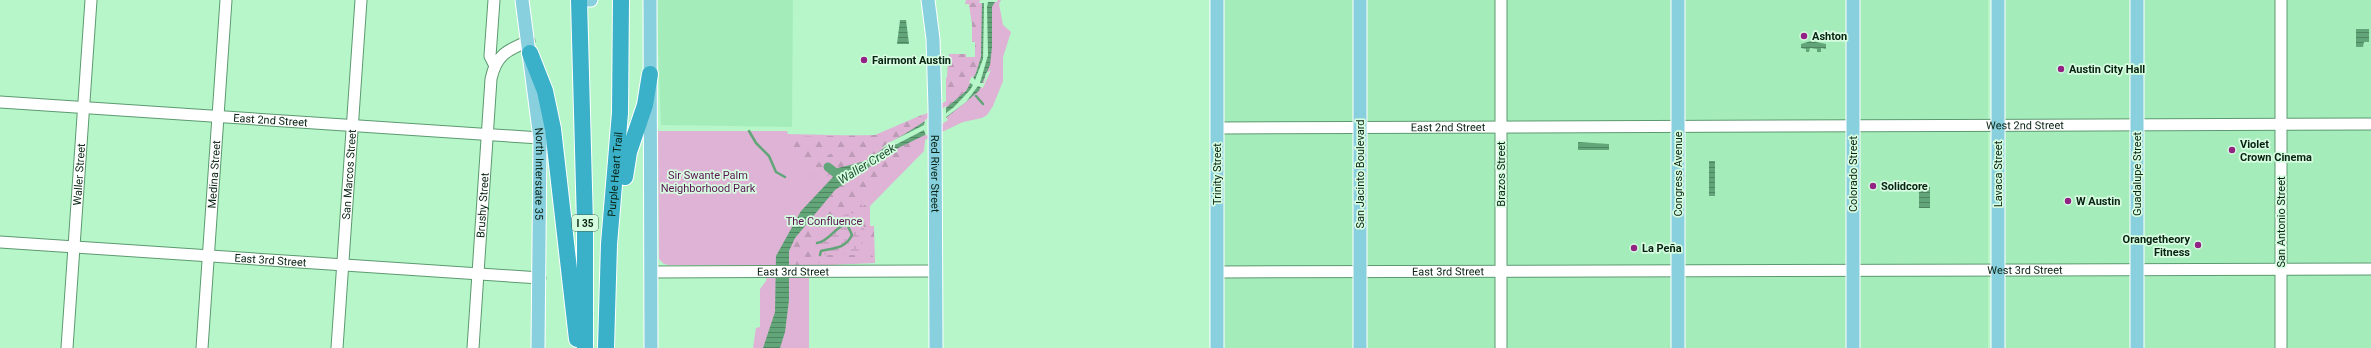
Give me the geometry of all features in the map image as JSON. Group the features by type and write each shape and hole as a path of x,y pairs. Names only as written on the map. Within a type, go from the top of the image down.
{"highway":[{"name":"I 35","path":"580,0 585,224 585,348"},
{"name":"Purple Heart Trail","path":"606,348 609,244 620,113 621,0"},
{"path":"529,47 545,91 551,120 579,348"},
{"path":"609,244 624,181 628,152 645,105 650,74"}],"main road":[{"name":"North Interstate 35","path":"522,0 540,138 540,278 538,348"},
{"path":"650,0 651,348"},
{"name":"Red River Street","path":"928,0 933,38 936,135 936,348"},
{"name":"Trinity Street","path":"1217,0 1218,348"},
{"name":"San Jacinto Boulevard","path":"1360,0 1360,348"},
{"name":"Congress Avenue","path":"1678,0 1678,348"},
{"name":"Colorado Street","path":"1853,0 1853,348"},
{"name":"Lavaca Street","path":"1998,0 1998,348"},
{"name":"Guadalupe Street","path":"2137,0 2137,348"}],"street":[{"name":"Waller Street","path":"66,348 91,0"},
{"name":"Medina Street","path":"202,348 226,0"},
{"name":"San Marcos Street","path":"338,348 342,264 361,0"},
{"name":"Brushy Street","path":"473,348 486,134 494,64 490,56 494,0"},
{"name":"Brazos Street","path":"1501,0 1501,348"},
{"name":"San Antonio Street","path":"2281,0 2281,348"},
{"path":"494,64 511,48 529,47"},
{"name":"East 2nd Street","path":"0,102 540,138"},
{"name":"West 2nd Street","path":"1678,126 2371,124"},
{"name":"East 2nd Street","path":"1217,128 1678,126"},
{"name":"East 3rd Street","path":"0,242 540,278"},
{"name":"West 3rd Street","path":"1678,272 1853,270 2371,269"},
{"name":"East 3rd Street","path":"651,272 798,273 936,271"},
{"name":"East 3rd Street","path":"1218,272 1678,272"}],"shaded area":[{"path":"656,0 793,0 792,127 661,125"},
{"path":"1224,0 1988,0 1988,348 1224,348"},
{"path":"1995,0 2371,0 2371,348 1995,348"}],"green space":[{"name":"The Confluence","path":"966,0 1001,0 999,4 1003,25 1011,32 1003,57 1003,81 993,106 987,115 982,118 963,122 925,140 924,151 870,206 870,226 874,226 875,263 809,266 809,348 753,348 756,328 760,327 760,289 766,281 767,265 669,265 664,264 659,259 658,131 787,131 788,134 874,136 924,115 946,101 948,58 975,57 975,42 972,42 972,23 969,4 965,4"},
{"path":"965,3 981,3 980,48 978,61 975,74 969,86 946,108 946,79 949,70 949,54 966,54 966,57 975,57 975,42 972,42 972,23 969,4"},
{"path":"924,114 925,122 895,140 866,161 834,169 830,161 821,171 825,176 824,172 832,173 807,189 812,181 809,170 830,154 851,151 850,146 829,150 807,165 795,150 790,137 875,135"},
{"path":"925,135 925,143 887,175 861,203 862,207 871,200 874,200 870,206 870,226 874,226 874,250 869,247 864,234 864,227 851,213 840,217 821,237 817,239 817,255 872,255 875,260 805,263 795,266 798,255 796,252 789,251 795,238 835,190 896,149"},
{"path":"851,213 861,216 864,226 864,240 857,253 823,255 821,246 816,248 817,239 821,237 840,217"}],"water":[{"name":"Waller Creek","path":"982,0 996,0 992,7 992,47 990,65 979,91 925,135 896,149 835,190 795,238 789,251 789,300 785,332 780,348 763,348 775,312 776,256 801,211 833,177 832,173 834,169 866,161 895,140 946,108 966,91 976,73 981,57"},
{"path":"900,20 906,20 909,44 897,44"},
{"path":"2356,29 2369,29 2369,42 2364,42 2363,47 2356,47"},
{"path":"1811,41 1826,44 1826,49 1821,48 1821,52 1817,52 1817,49 1810,48 1809,52 1806,52 1806,49 1801,48 1801,44"},
{"path":"1578,142 1609,144 1609,150 1578,150"},
{"path":"1709,161 1715,161 1715,196 1709,196"},
{"path":"1919,187 1930,187 1930,208 1919,208"}],"pier":[{"path":"980,0 998,0 997,2 988,2 987,7 988,55 980,83 984,83 986,73 991,70 983,88 978,86 966,102 946,117 948,120 926,136 924,130 897,144 881,148 924,125 925,120 946,106 946,113 954,107 970,90 973,85 969,82 972,76 975,80 983,59 984,3 979,3"}],"waterway":[{"path":"976,96 983,104"},
{"path":"749,131 756,143 769,156 776,172 785,177"},
{"name":"Waller Creek","path":"828,167 842,178"},
{"path":"817,243 825,240 839,228 847,224 852,235 843,245 821,251 820,255"}],"place":[{"name":"Ashton","path":"1804,36"},
{"name":"Fairmont Austin","path":"864,60"},
{"name":"Austin City Hall","path":"2061,69"},
{"name":"Violet Crown Cinema","path":"2232,150"},
{"name":"Solidcore","path":"1873,186"},
{"name":"W Austin","path":"2068,201"},
{"name":"Orangetheory Fitness","path":"2198,245"},
{"name":"La Peña","path":"1634,248"}],"park label":[{"name":"Sir Swante Palm Neighborhood Park","path":"708,181"}]}
